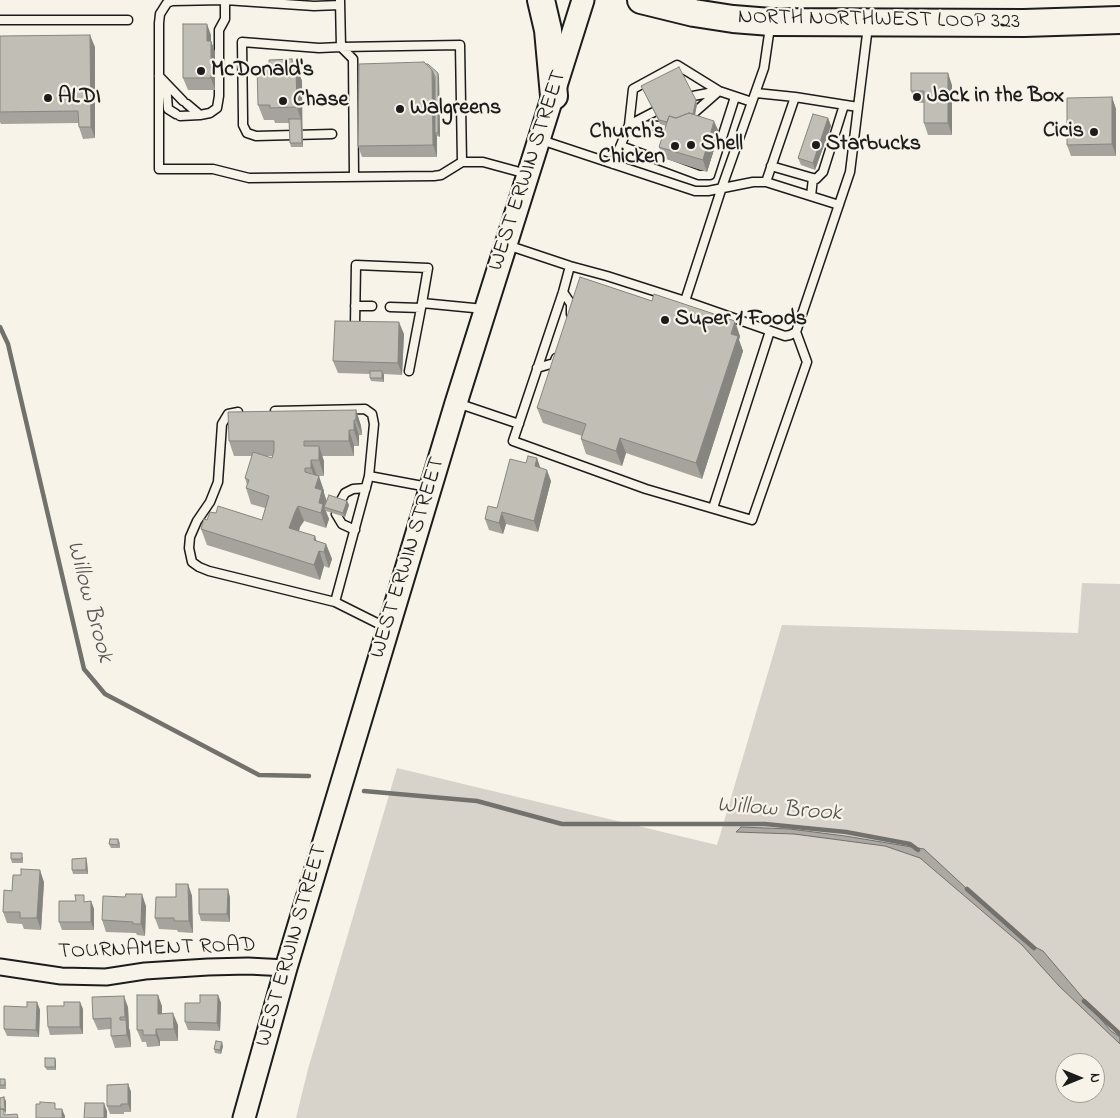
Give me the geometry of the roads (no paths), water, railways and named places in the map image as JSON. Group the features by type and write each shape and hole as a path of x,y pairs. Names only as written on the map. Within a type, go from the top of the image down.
{"highway":[{"path":"541,0 548,30 554,96"},
{"name":"NORTH NORTHWEST LOOP 323","path":"641,0 694,13 771,22 1058,23 1120,20"}],"main road":[{"name":"WEST ERWIN STREET","path":"244,1118 286,968 430,488 583,0"}],"street":[{"name":"TOURNAMENT ROAD","path":"0,967 61,976 106,977 145,971 208,967 248,966 286,968"}],"lane":[{"path":"354,177 353,59 341,47 340,2 314,6 225,0 180,0 167,3 160,14 159,23 159,169 213,169 249,178 354,177 434,176 441,175 462,162 483,162 528,175"},
{"path":"166,84 168,109 178,115 200,115 214,111 218,103 219,30 225,19 225,0"},
{"path":"0,20 128,20"},
{"path":"685,301 722,187 764,68 771,22"},
{"path":"570,266 513,441 646,489 752,520 807,362 796,332 850,172 869,23"},
{"path":"332,134 256,136 247,133 243,125 242,42 319,48 460,45 462,162"},
{"path":"613,164 629,125 633,89 677,65 719,91 752,102"},
{"path":"159,76 200,115"},
{"path":"693,96 719,91"},
{"path":"695,112 719,91"},
{"path":"756,93 858,107"},
{"path":"621,146 699,175 710,175 735,96"},
{"path":"766,182 795,97"},
{"path":"771,166 816,179 823,172 844,105"},
{"path":"629,125 654,112"},
{"path":"629,125 665,126"},
{"path":"540,140 695,192 766,182 839,205"},
{"path":"811,196 813,178"},
{"path":"505,244 685,301 785,336 796,332"},
{"path":"355,325 356,264 428,268 409,371"},
{"path":"563,292 571,304 572,318"},
{"path":"390,307 421,305 486,310"},
{"path":"355,306 372,306"},
{"path":"712,508 770,331"},
{"path":"537,368 554,363 561,348"},
{"path":"456,403 519,424"},
{"path":"271,411 365,410 372,414 374,424 369,476 335,602"},
{"path":"242,412 228,414 222,424 218,482 210,502 197,521 190,536 189,548 192,562 209,571 335,602 388,628"},
{"path":"369,476 430,488"},
{"path":"340,502 345,493 353,489 366,488"},
{"path":"336,514 342,524 355,530"}],"waterway":[{"name":"Willow Brook","path":"0,327 8,344 84,669 105,694 259,775 309,776"},
{"name":"Willow Brook","path":"364,791 477,801 562,824 765,824 846,832 910,844 918,850"},
{"name":"Willow Brook","path":"967,889 1034,948"},
{"name":"Willow Brook","path":"1084,1001 1120,1034"}],"place":[{"name":"McDonald's","path":"201,71"},
{"name":"Jack in the Box","path":"917,97"},
{"name":"ALDI","path":"48,98"},
{"name":"Chase","path":"283,101"},
{"name":"Walgreens","path":"400,109"},
{"name":"Cicis","path":"1094,132"},
{"name":"Shell","path":"691,145"},
{"name":"Starbucks","path":"816,145"},
{"name":"Church's Chicken","path":"675,146"},
{"name":"Super 1 Foods","path":"665,320"}]}
